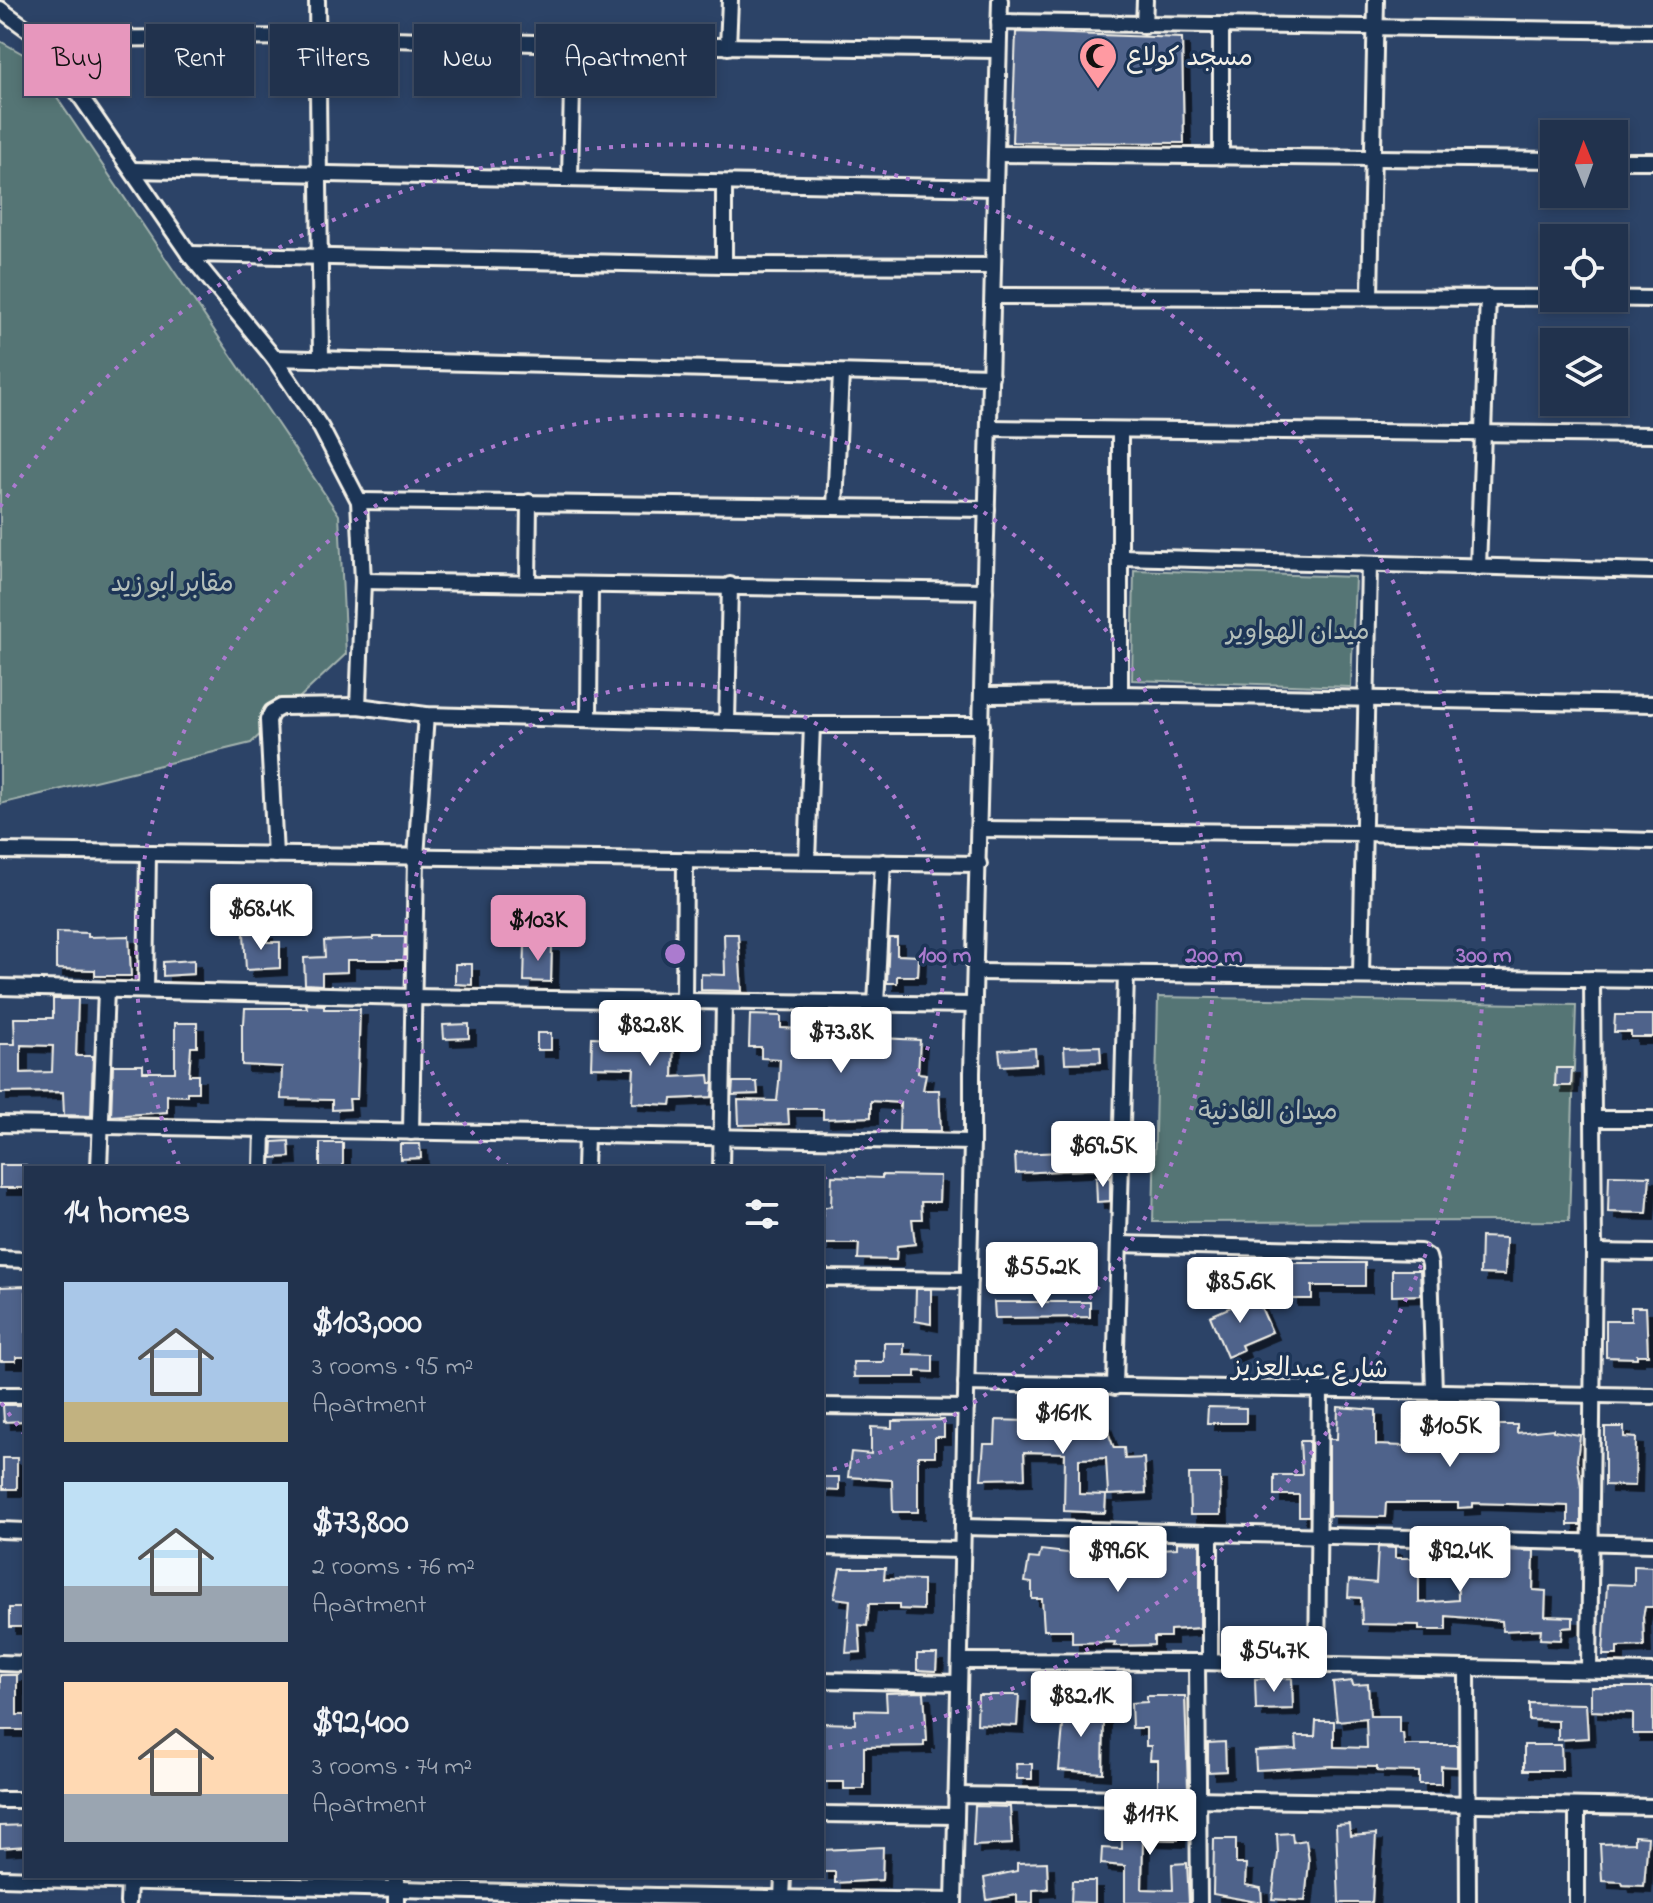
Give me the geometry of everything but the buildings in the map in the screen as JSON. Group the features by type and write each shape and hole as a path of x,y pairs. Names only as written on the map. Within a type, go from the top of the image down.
{"street":[{"path":"317,0 317,24"},
{"path":"728,47 730,0"},
{"path":"0,1878 129,1882 248,1880 656,1899 954,1902 1000,0"},
{"path":"1144,26 1145,0"},
{"path":"1370,296 1376,0"},
{"path":"0,9 24,27"},
{"path":"999,22 1653,31"},
{"path":"1221,27 1221,157"},
{"path":"130,38 270,37"},
{"path":"398,39 536,43"},
{"path":"715,47 998,50"},
{"path":"81,96 189,254 274,358 321,428 359,501 363,581 358,706"},
{"path":"318,96 321,360"},
{"path":"570,178 572,96"},
{"path":"996,154 1540,160"},
{"path":"1628,161 1653,161"},
{"path":"132,170 995,188"},
{"path":"724,184 724,265"},
{"path":"189,254 724,265 993,266"},
{"path":"993,296 1540,298"},
{"path":"1478,567 1488,297"},
{"path":"1628,299 1653,299"},
{"path":"274,358 991,376"},
{"path":"835,507 841,373"},
{"path":"989,428 1653,435"},
{"path":"1120,431 1120,694"},
{"path":"359,501 987,509"},
{"path":"528,582 529,502"},
{"path":"1120,557 1653,571"},
{"path":"1361,976 1369,564"},
{"path":"363,581 985,591"},
{"path":"589,717 590,585"},
{"path":"727,721 730,585"},
{"path":"983,695 1120,694 1653,704"},
{"path":"275,855 268,720 272,712 281,707 358,706 426,715 812,725 982,725"},
{"path":"411,1132 416,857 426,715"},
{"path":"807,861 812,725"},
{"path":"980,829 1365,833 1653,841"},
{"path":"0,851 979,864"},
{"path":"146,990 148,853"},
{"path":"684,1002 685,860"},
{"path":"876,1005 883,862"},
{"path":"976,972 1653,980"},
{"path":"1115,1387 1126,974"},
{"path":"1589,1670 1594,1252 1592,979"},
{"path":"0,987 974,1005"},
{"path":"99,1166 106,990"},
{"path":"721,1166 724,1002"},
{"path":"1593,1119 1653,1119"},
{"path":"0,1124 972,1142"},
{"path":"262,1166 263,1129"},
{"path":"585,1166 586,1135"},
{"path":"1119,1244 1420,1252 1428,1257 1430,1265 1434,1392"},
{"path":"1594,1252 1653,1253"},
{"path":"0,1259 24,1260"},
{"path":"824,1278 969,1280"},
{"name":"شارع عبدالعزيز","path":"966,1383 1653,1396"},
{"path":"1317,1665 1320,1391"},
{"path":"0,1395 24,1395"},
{"path":"824,1406 966,1408"},
{"path":"963,1527 1653,1544"},
{"path":"0,1530 24,1531"},
{"path":"1199,1903 1198,1801 1210,1534"},
{"path":"824,1547 962,1550"},
{"path":"960,1661 1204,1662 1653,1672"},
{"path":"0,1663 24,1664"},
{"path":"1467,1668 1468,1903"},
{"path":"824,1680 959,1683"},
{"path":"956,1795 1653,1807"},
{"path":"0,1800 24,1800"},
{"path":"1577,1806 1577,1903"},
{"path":"824,1814 956,1816"},
{"path":"782,1898 783,1878"},
{"path":"128,1903 129,1882"}],"green space":[{"name":"مقابر ابو زيد","path":"0,41 24,55 24,96 56,96 339,515 346,654 251,743 0,804"},
{"name":"ميدان الهواوير","path":"1134,570 1355,577 1351,687 1132,680"},
{"name":"ميدان الفادنية","path":"1158,997 1576,1005 1569,1221 1153,1222"}],"place":[{"name":"مسجد كولاع","path":"1098,90"}]}
